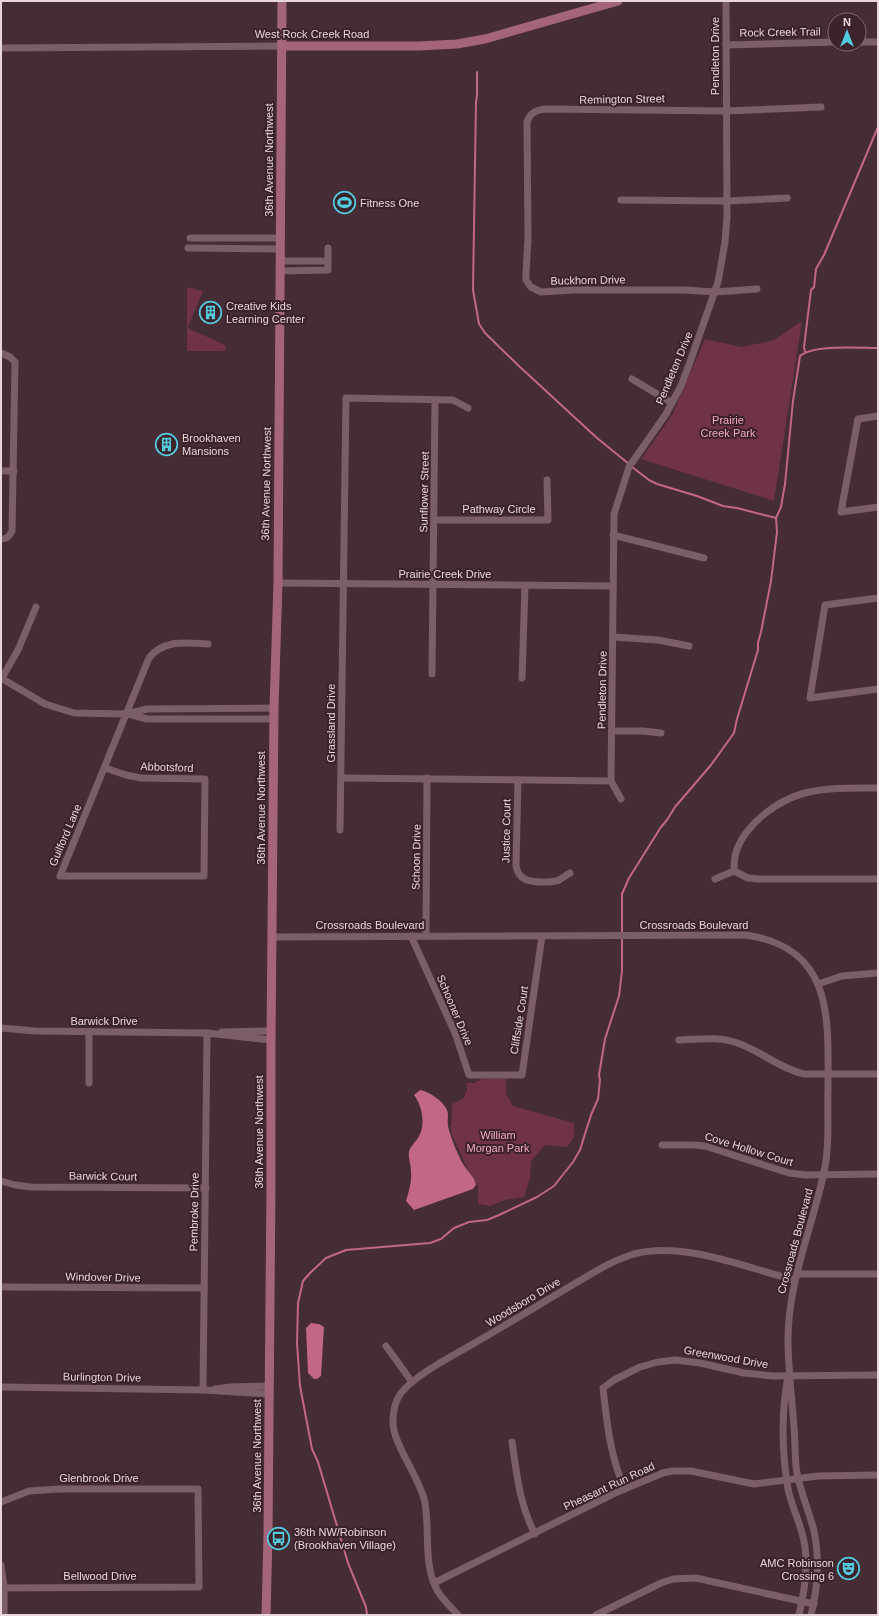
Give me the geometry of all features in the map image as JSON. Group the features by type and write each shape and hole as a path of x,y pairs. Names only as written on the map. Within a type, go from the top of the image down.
{"main road":[{"name":"36th Avenue Northwest","path":"266,1615 272,1184 271,1035 274,708 278,583 282,1"},
{"name":"West Rock Creek Road","path":"282,46 451,45 485,39 618,1"}],"street":[{"name":"Pendleton Drive","path":"611,781 614,514 631,464 658,426 672,403 689,365 715,292 725,242 728,201 726,1"},
{"name":"Rock Creek Trail","path":"726,45 827,42"},
{"path":"867,42 878,42"},
{"name":"West Rock Creek Road","path":"1,48 282,46"},
{"name":"Remington Street","path":"526,125 531,114 539,110 726,111 821,107"},
{"name":"Buckhorn Drive","path":"526,125 528,239 526,280 531,287 541,292 574,290 677,290 715,292 757,289"},
{"path":"621,200 728,201 787,198"},
{"path":"190,238 280,238"},
{"path":"188,248 280,249"},
{"path":"280,270 328,270 328,248"},
{"path":"280,261 328,261"},
{"path":"1,353 10,357 15,362 12,531 6,539 1,539"},
{"path":"632,379 672,403"},
{"name":"Grassland Drive","path":"435,400 346,398 342,778 611,781"},
{"path":"435,400 454,400 468,408"},
{"name":"Sunflower Street","path":"432,674 435,400"},
{"path":"878,416 858,419 841,512 878,507"},
{"path":"1,471 14,471"},
{"name":"Pathway Circle","path":"434,520 548,520 547,480"},
{"path":"613,535 704,558"},
{"name":"Prairie Creek Drive","path":"278,583 613,586"},
{"path":"522,678 524,586"},
{"path":"878,598 826,605 810,698 878,689"},
{"path":"36,607 18,650 2,678 40,702 58,709 83,714 126,714 147,709 274,708"},
{"path":"613,637 672,641 689,646"},
{"name":"Guilford Lane","path":"204,876 60,876 149,658 154,652 163,646 171,644 208,644"},
{"path":"126,714 147,719 274,720"},
{"path":"612,730 643,731 661,734"},
{"name":"Abbotsford","path":"105,768 141,778 205,779 204,876"},
{"path":"340,830 342,778"},
{"name":"Schoon Drive","path":"426,936 427,778"},
{"name":"Justice Court","path":"518,780 516,865 518,873 523,879 533,882 553,882 570,873"},
{"path":"611,781 621,799"},
{"path":"734,870 737,850 748,830 766,813 780,804 804,793 816,790 878,788"},
{"path":"715,879 734,870"},
{"path":"734,870 748,878 758,879 878,879"},
{"name":"Crossroads Boulevard","path":"272,937 738,934 774,941 791,950 808,968 818,984 825,1005 828,1025 828,1140 824,1175 796,1277 788,1315 788,1376 782,1432 788,1491 805,1546 806,1577 799,1615"},
{"name":"Schooner Drive","path":"411,936 455,1033 469,1075 489,1074"},
{"name":"Cliffside Court","path":"489,1074 522,1074 542,936"},
{"path":"818,984 842,976 878,973"},
{"name":"Barwick Drive","path":"1,1028 35,1031 271,1035"},
{"path":"89,1032 89,1083"},
{"name":"Pembroke Drive","path":"203,1390 207,1033"},
{"path":"679,1040 713,1039 732,1041 748,1047 794,1071 811,1074 878,1074"},
{"name":"Cove Hollow Court","path":"662,1145 705,1146 789,1173 824,1175 878,1174"},
{"name":"Barwick Court","path":"1,1181 31,1187 206,1188"},
{"name":"Woodsboro Drive","path":"458,1615 437,1591 434,1583 428,1559 425,1503 421,1489 396,1437 393,1424 397,1398 412,1382 598,1270 634,1254 660,1250 688,1252 796,1277 878,1274"},
{"name":"Windover Drive","path":"1,1287 204,1288"},
{"path":"386,1346 412,1382"},
{"name":"Greenwood Drive","path":"625,1489 617,1471 612,1451 603,1388 614,1380 640,1367 658,1362 675,1360 700,1363 744,1373 788,1376"},
{"path":"788,1376 878,1375"},
{"name":"Crossroads Boulevard","path":"788,1376 791,1392 796,1469 814,1530 816,1546 818,1574 811,1615"},
{"name":"Burlington Drive","path":"1,1387 269,1390"},
{"path":"512,1442 520,1499 534,1534"},
{"name":"Pheasant Run Road","path":"434,1583 625,1489 656,1475 672,1471 700,1473 754,1484 818,1476 878,1475"},
{"name":"Glenbrook Drive","path":"1,1502 29,1492 59,1489 198,1489 198,1587"},
{"path":"1,1565 4,1615"},
{"path":"596,1615 661,1583 681,1578 696,1578 814,1604"},
{"name":"Bellwood Drive","path":"2,1588 198,1587"}],"green space":[{"path":"187,287 203,291 188,327 225,345 226,351 187,351"},
{"name":"Prairie Creek Park","path":"802,321 774,501 641,459 672,415 705,339 742,347 774,340"},
{"name":"William Morgan Park","path":"482,1079 506,1079 506,1094 513,1106 574,1123 574,1137 567,1147 545,1145 531,1161 530,1178 524,1197 505,1200 490,1206 478,1204 478,1186 468,1170 451,1133 452,1104 463,1099 467,1090 467,1083 474,1083"}],"shaded area":[{"path":"420,1090 436,1097 448,1112 448,1126 450,1135 463,1164 473,1177 476,1185 473,1189 414,1210 406,1201 411,1178 409,1152 419,1136 423,1121 421,1109 414,1095"},
{"path":"311,1323 319,1324 324,1327 321,1376 317,1379 314,1379 308,1373 306,1328"}],"waterway":[{"path":"477,72 473,290 479,324 485,333 520,367 597,438 629,464"},
{"path":"805,352 804,347 811,290 814,287 816,269 824,255 878,127"},
{"path":"367,1615 366,1607 348,1563 318,1462 312,1449 300,1386 297,1343 298,1303 303,1281 326,1258 346,1250 430,1243 441,1239 454,1228 469,1222 487,1220 499,1215 537,1197 554,1186 573,1162 580,1150 591,1115 598,1099 600,1080 599,1075 605,1039 619,996 622,971 622,894 629,878 661,827 675,807 711,765 734,733 758,650 758,643 771,581 777,532 776,518 781,507 785,484 793,401 800,356 807,352 826,348 878,348"},
{"path":"632,467 657,484 697,496 723,506 776,518"}],"place":[{"name":"Fitness One","path":"344,203"},
{"name":"Creative Kids Learning Center","path":"210,312"},
{"name":"Brookhaven Mansions","path":"166,444"},
{"name":"36th NW/Robinson (Brookhaven Village)","path":"279,1538"},
{"name":"AMC Robinson Crossing 6","path":"849,1569"}]}
